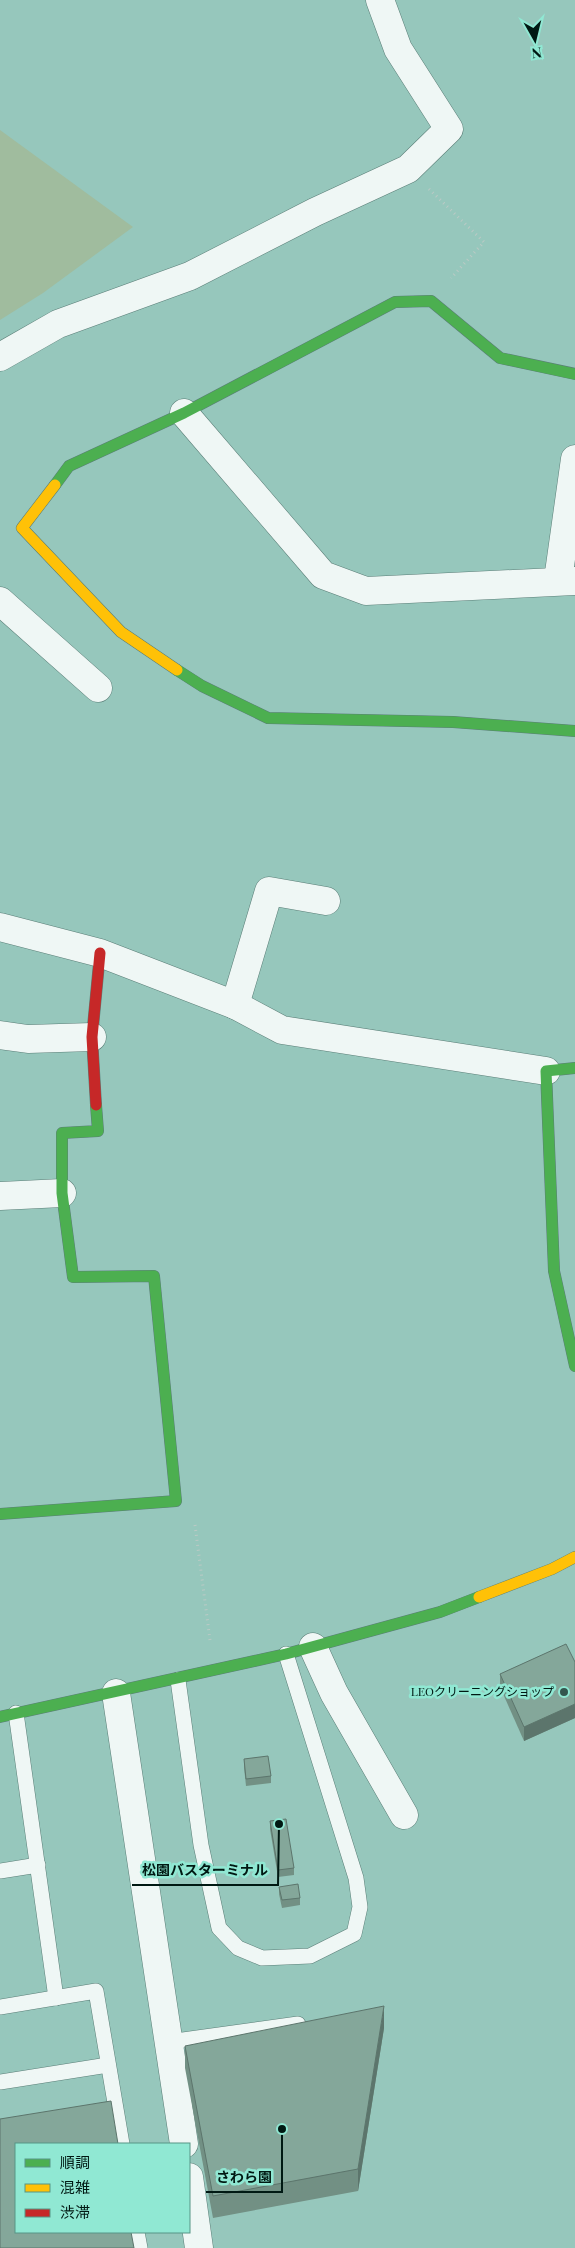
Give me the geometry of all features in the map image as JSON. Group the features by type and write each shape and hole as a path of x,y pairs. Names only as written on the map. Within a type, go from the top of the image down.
{"street":[{"path":"0,357 58,324 190,276 315,212 408,169 450,129 398,49 380,0"},
{"path":"575,374 500,358 431,301 395,302 184,413 69,466 22,528 121,632 202,686 268,718 453,722 575,731"},
{"path":"184,413 323,575 366,591 566,581 575,459"},
{"path":"0,601 98,688"},
{"path":"235,1005 269,891 326,901"},
{"path":"0,927 100,953 235,1005 282,1030 546,1071 575,1068"},
{"path":"0,1514 176,1501 154,1276 73,1277 62,1193 62,1133 98,1131 92,1037 100,953"},
{"path":"0,1035 28,1039 92,1037"},
{"path":"546,1071 554,1271 575,1366"},
{"path":"0,1196 62,1193"},
{"path":"0,1717 214,1672 440,1612 552,1569 575,1558"},
{"path":"313,1647 334,1693 404,1815"},
{"path":"116,1693 184,2143"},
{"path":"190,2184 199,2248"}],"lane":[{"path":"178,1680 201,1846 219,1928 238,1948 262,1958 310,1956 354,1934 360,1907 356,1878 286,1654"},
{"path":"16,1713 56,1998"},
{"path":"0,1870 38,1865"},
{"path":"0,2007 96,1991 122,2143"},
{"path":"168,2042 309,2023"},
{"path":"0,2082 108,2065"},
{"path":"137,2233 140,2248"}],"path":[{"path":"408,169 484,242 431,301"},
{"path":"176,1501 194,1514 214,1672"}],"green space":[{"path":"0,130 133,227 43,293 0,320"}],"building":[{"path":"566,1644 575,1662 575,1704 524,1727 500,1674"},
{"path":"268,1756 271,1776 246,1779 244,1759"},
{"path":"286,1819 294,1868 278,1870 270,1821"},
{"path":"298,1884 300,1898 282,1900 279,1887"},
{"path":"384,2006 358,2169 213,2196 185,2046"},
{"path":"111,2101 118,2143 15,2143 15,2233 131,2233 134,2248 0,2248 0,2119"}],"traffic: fast":[{"path":"55,485 69,466 184,413 395,302 431,301 500,358 575,374"},
{"path":"177,670 202,686 268,718 453,722 575,731"},
{"path":"575,1068 546,1071 554,1271 575,1366"},
{"path":"0,1514 176,1501 154,1276 73,1277 62,1193 62,1133 98,1131 96,1105"},
{"path":"0,1717 286,1654 440,1612 479,1597"}],"traffic: slow":[{"path":"55,485 22,528 121,632 177,670"},
{"path":"479,1597 552,1569 575,1557"}],"traffic: jam":[{"path":"96,1105 92,1037 100,953"}],"place":[{"name":"LEOクリーニングショップ","path":"564,1692"},
{"name":"松園バスターミナル","path":"279,1824"},
{"name":"さわら園","path":"282,2129"}]}
